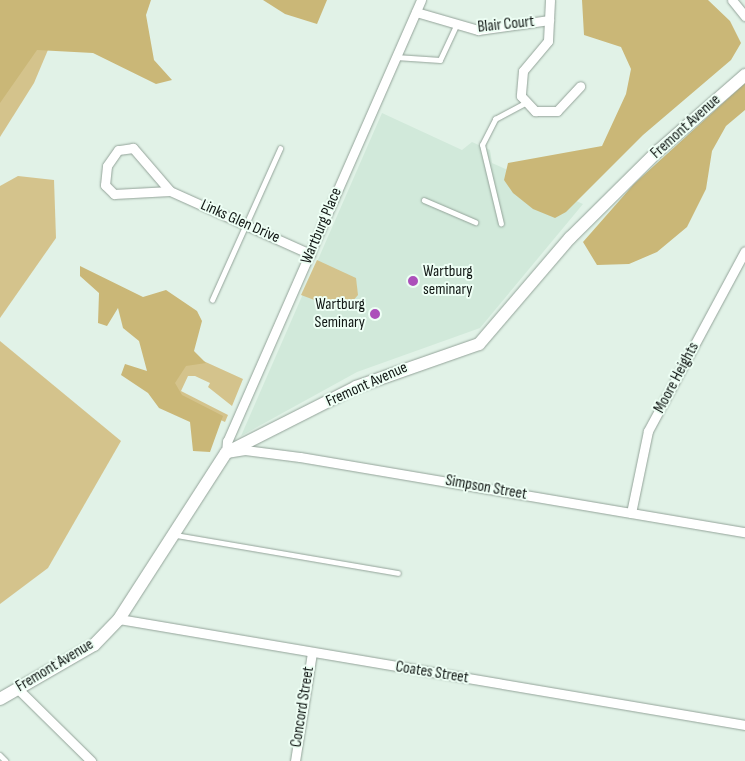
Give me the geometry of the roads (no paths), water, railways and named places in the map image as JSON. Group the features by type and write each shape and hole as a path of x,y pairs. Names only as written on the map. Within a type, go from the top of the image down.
{"main road":[{"name":"Fremont Avenue","path":"0,699 94,646 119,619 226,453 356,387 486,339 570,238 658,151 745,75"}],"street":[{"name":"Wartburg Place","path":"226,453 227,441 421,0"},
{"name":"Blair Court","path":"416,12 478,30 549,20 550,0"},
{"path":"732,0 745,16"},
{"path":"549,20 548,41 519,80 525,103 535,111 557,111 580,86"},
{"name":"Links Glen Drive","path":"170,191 114,194 105,185 107,166 118,150 133,148 170,191 310,254"},
{"name":"Moore Heights","path":"631,513 648,432 745,251"},
{"name":"Simpson Street","path":"226,453 245,450 300,456 745,532"},
{"name":"Coates Street","path":"119,619 745,725"},
{"name":"Concord Street","path":"294,761 312,653"},
{"path":"18,689 91,761"}],"lane":[{"path":"396,57 440,60 456,25"},
{"path":"500,224 482,144 495,120 525,103"},
{"path":"212,300 280,150"},
{"path":"424,200 475,222"},
{"path":"175,534 398,573"},
{"path":"0,755 6,761"}],"place":[{"name":"Wartburg seminary","path":"413,281"},
{"name":"Wartburg Seminary","path":"375,314"}]}
